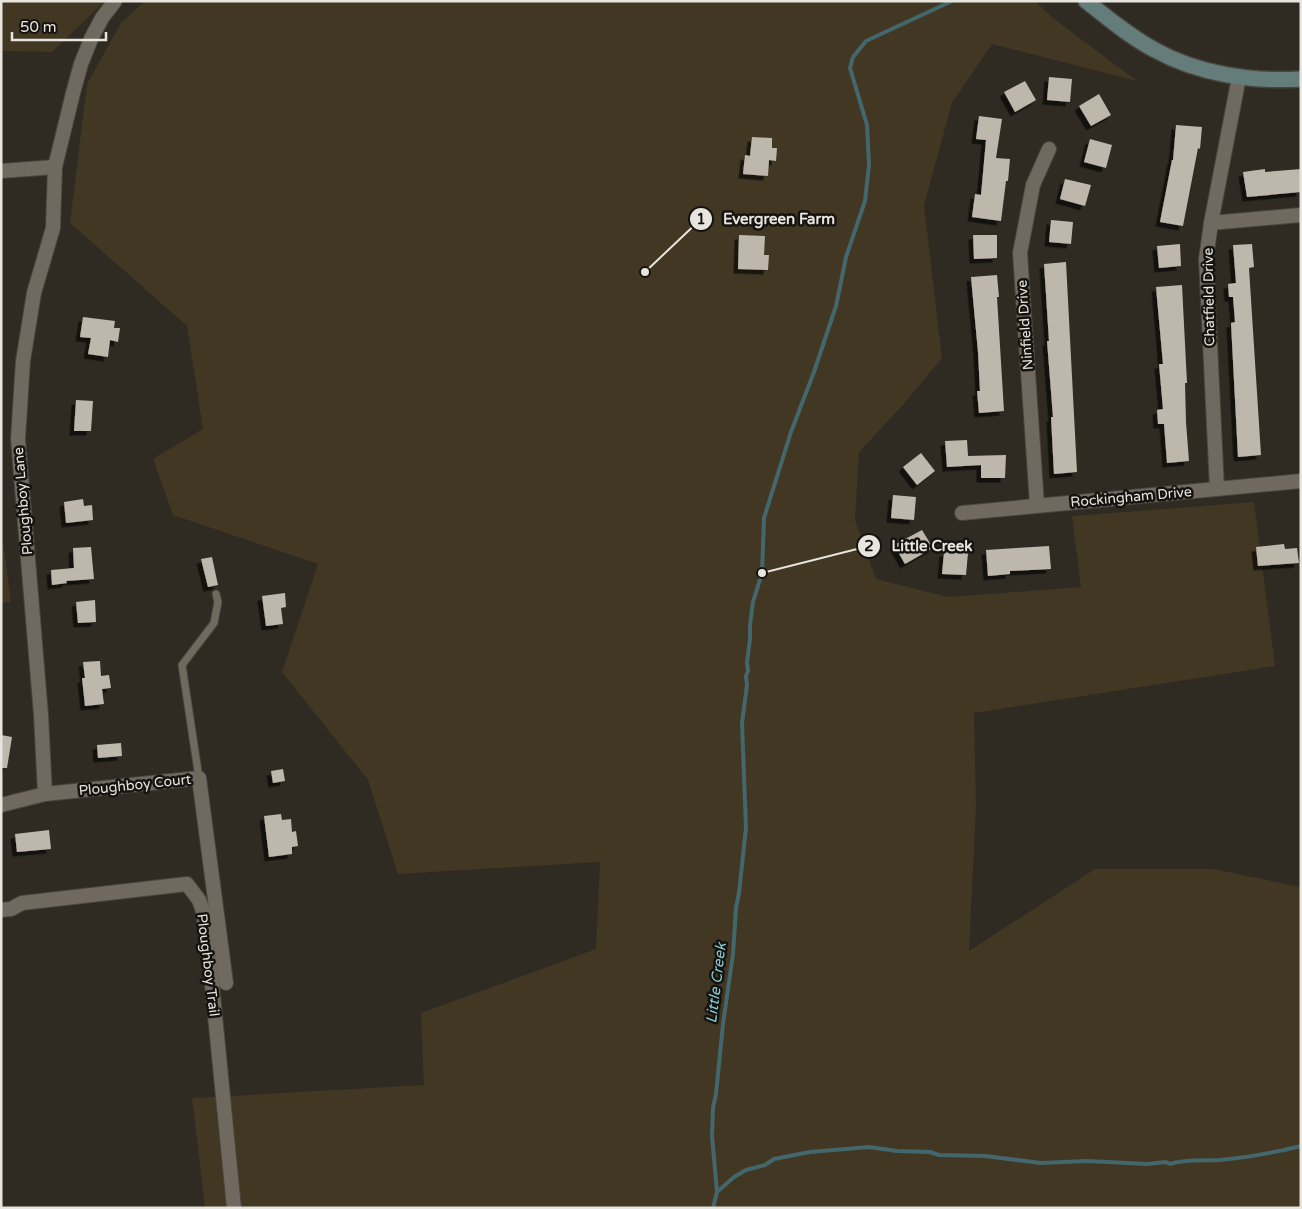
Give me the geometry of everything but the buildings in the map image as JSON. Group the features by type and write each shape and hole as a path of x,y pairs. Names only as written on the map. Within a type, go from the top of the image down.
{"main road":[{"path":"1086,1 1154,50 1197,67 1239,77 1301,79"}],"street":[{"name":"Ploughboy Lane","path":"44,794 41,715 18,440 24,352 34,292 53,228 55,168 81,64 102,18 115,1"},
{"name":"Chatfield Drive","path":"1217,489 1206,259 1211,223 1239,77"},
{"name":"Ninfield Drive","path":"1037,505 1020,253 1033,186 1049,149"},
{"path":"1,171 55,168"},
{"path":"1211,223 1301,215"},
{"name":"Rockingham Drive","path":"962,513 1301,481"},
{"name":"Ploughboy Court","path":"44,794 199,778 226,984"},
{"path":"1,804 44,794"},
{"name":"Ploughboy Trail","path":"1,910 11,909 22,903 187,884 199,900 203,912 234,1208"}],"lane":[{"path":"199,778 182,665 214,623 218,602 216,594"}],"shaded area":[{"path":"1,1 105,1 52,52 1,51"},
{"path":"145,1 1035,1 1053,18 1137,81 992,44 952,103 924,205 942,358 903,405 859,452 855,520 876,579 948,597 1081,587 1072,516 1254,502 1275,666 974,713 976,805 969,951 1095,869 1213,869 1301,887 1301,1208 205,1208 192,1098 424,1085 421,1013 596,949 600,862 398,874 368,780 282,672 318,564 173,515 153,459 203,429 187,326 70,223 87,84 121,23"},
{"path":"1,527 11,602 1,603"}],"waterway":[{"name":"Little Creek","path":"713,1208 717,1192 712,1136 713,1108 733,954 736,908 746,828 742,723 747,685 750,625 753,602 762,573 764,518 791,432 836,306 846,257 865,201 869,165 867,125 850,68 853,57 866,41 952,1"},
{"path":"717,1192 734,1177 746,1170 765,1165 774,1159 810,1152 869,1147 897,1151 930,1152 939,1155 985,1156 1041,1163 1087,1161 1147,1164 1166,1162 1170,1164 1241,1158 1301,1146"}],"place":[{"name":"Evergreen Farm","path":"645,272"},
{"name":"Little Creek","path":"762,573"}]}
